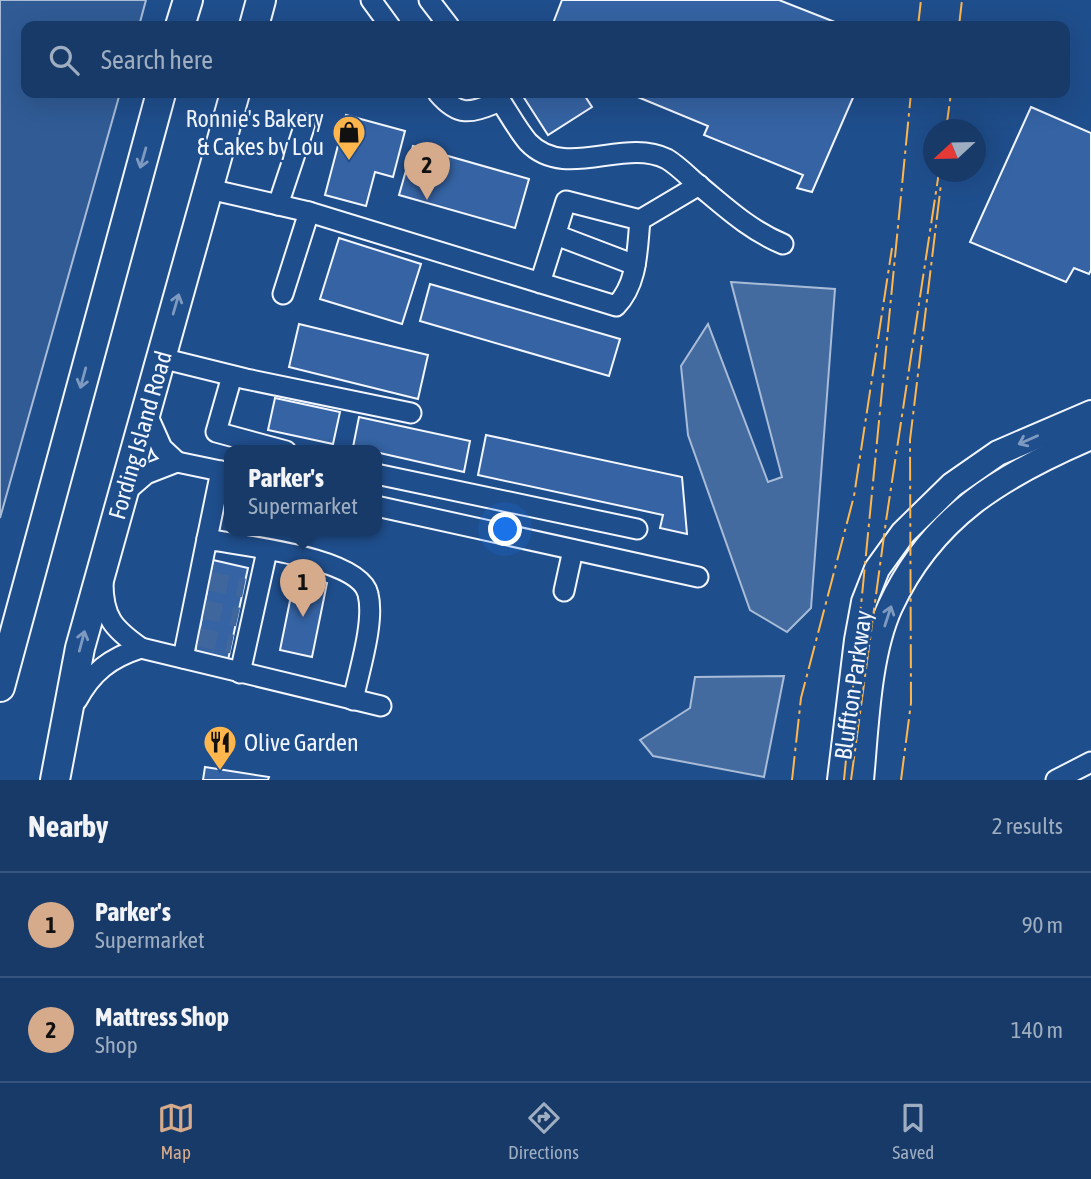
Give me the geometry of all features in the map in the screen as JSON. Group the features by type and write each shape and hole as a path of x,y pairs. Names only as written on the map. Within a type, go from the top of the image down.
{"highway":[{"path":"182,21 188,0"},
{"path":"255,21 261,0"},
{"path":"0,687 160,98"},
{"name":"Fording Island Road","path":"55,780 80,648 234,98"}],"main road":[{"name":"Bluffton Parkway","path":"840,780 857,640 864,602 877,569 903,533 952,485 998,453 1091,413"},
{"name":"Bluffton Parkway","path":"861,780 875,660 889,609 914,564 941,530 981,493 1040,459 1091,437"}],"street":[{"path":"371,0 386,21"},
{"path":"429,0 445,21"},
{"path":"443,98 453,109 471,112 496,98"},
{"path":"499,98 530,143 557,157 581,159 624,151 647,151 669,160 756,233 783,244"},
{"path":"278,205 305,124"},
{"path":"540,283 566,201 640,220 699,185"},
{"path":"209,188 309,212 616,306 628,294 635,265 640,220"},
{"path":"284,295 309,212"},
{"path":"555,235 635,265"},
{"path":"161,358 232,376 411,413"},
{"path":"232,376 216,432 264,445"},
{"path":"146,412 162,448 177,462 224,472"},
{"path":"123,494 146,474 177,462"},
{"path":"382,475 637,529"},
{"path":"183,658 193,635 204,581 207,539 224,476"},
{"path":"382,507 698,577"},
{"path":"207,539 331,564 356,575 368,593 369,618 353,700"},
{"path":"564,591 573,550"},
{"path":"240,673 239,646 251,590 267,551"},
{"path":"103,565 103,598 108,616 115,630 141,648 381,706"},
{"path":"67,718 89,679 121,654 141,648"},
{"path":"1056,780 1091,762"}],"shaded area":[{"path":"0,0 146,0 140,21 21,21 21,98 119,98 0,518"},
{"path":"731,282 835,289 811,608 787,632 750,610 688,435 681,366 708,324 768,482 782,477"},
{"path":"784,676 764,777 653,756 640,740 690,708 695,677"}],"building":[{"path":"562,0 779,0 832,21 554,21"},
{"path":"524,98 586,98 592,107 548,135"},
{"path":"640,98 853,98 812,192 797,188 803,175 704,135 708,126"},
{"path":"1031,107 1091,133 1091,270 1089,274 1074,268 1066,282 970,242"},
{"path":"346,115 405,131 393,177 375,172 366,206 325,195"},
{"path":"413,146 529,179 515,228 399,195"},
{"path":"339,238 421,264 402,324 320,299"},
{"path":"430,284 620,339 609,376 420,321"},
{"path":"299,324 428,355 418,399 289,367"},
{"path":"275,398 340,412 333,444 268,430"},
{"path":"359,417 470,441 464,472 382,454 382,445 353,445"},
{"path":"486,435 682,477 687,534 660,528 663,515 478,475"},
{"path":"213,560 248,568 228,660 195,653"},
{"path":"295,576 327,583 312,657 280,650"},
{"name":"Olive Garden","path":"205,767 269,777 268,780 203,780"}],"tunnel":[{"path":"209,581 244,588"},
{"path":"203,609 238,617"},
{"path":"198,637 232,644"}],"power":[{"path":"919,21 921,0"},
{"path":"960,21 962,0"},
{"path":"844,780 911,98"},
{"path":"947,119 950,98"},
{"path":"851,780 886,521 937,182"},
{"path":"901,780 911,703 910,440 941,184"},
{"path":"792,780 801,698 854,496 892,248"}],"place":[{"name":"Ronnie's Bakery & Cakes by Lou","path":"349,162"},
{"name":"Mattress Shop","path":"427,200"},
{"name":"Parker's","path":"303,617"},
{"name":"Olive Garden","path":"220,772"}]}
